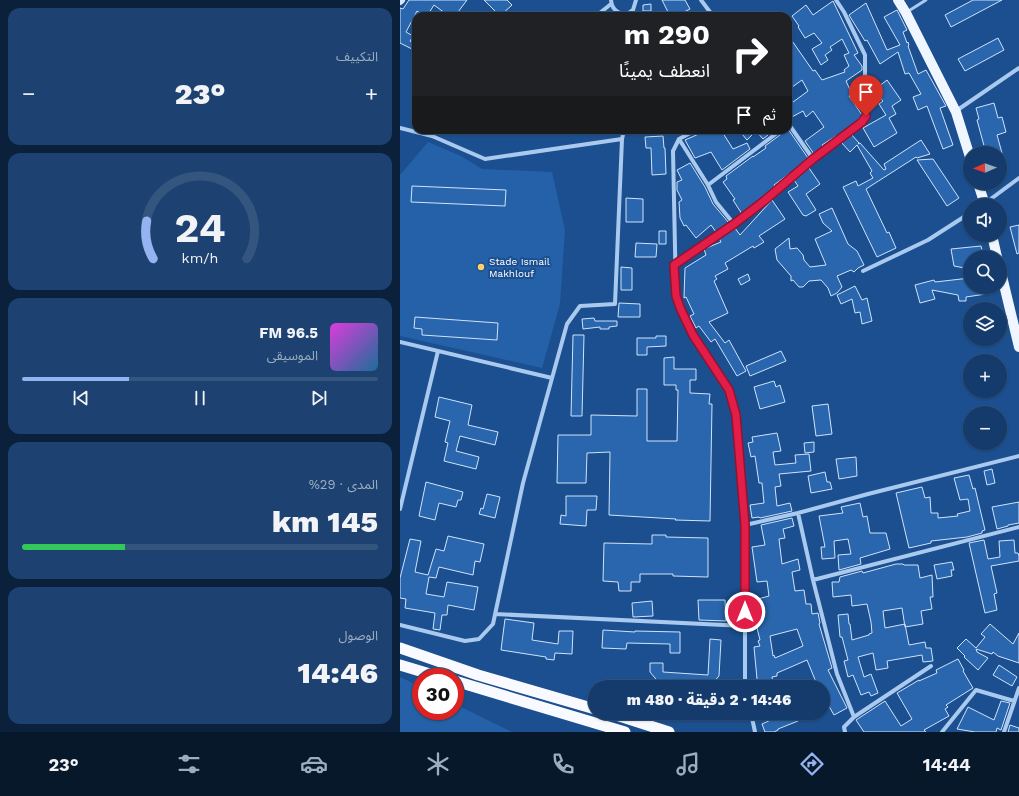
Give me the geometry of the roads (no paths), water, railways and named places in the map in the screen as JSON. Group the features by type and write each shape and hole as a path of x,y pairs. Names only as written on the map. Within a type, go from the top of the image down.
{"highway":[{"path":"400,648 478,675 588,707"},
{"path":"400,665 412,669"},
{"path":"464,685 625,732"},
{"path":"632,720 669,732"}],"main road":[{"path":"898,0 956,112 967,146"},
{"path":"1006,294 1019,347"}],"street":[{"path":"631,12 635,6 636,0"},
{"path":"701,0 710,12"},
{"path":"674,265 734,224 774,194 813,159 862,122 866,116 865,55 844,12 836,0"},
{"path":"600,12 611,2 613,8 618,12"},
{"path":"956,112 1019,68"},
{"path":"400,128 412,131"},
{"path":"792,130 813,159"},
{"path":"424,134 485,159 622,139"},
{"path":"400,625 465,641 479,639 493,624 523,483 567,324 580,306 615,304 623,134"},
{"path":"688,134 679,139 673,151 674,265 676,296 693,335 729,390 736,415 745,525 745,680"},
{"path":"708,185 776,134"},
{"path":"679,139 708,185 716,202 734,224"},
{"path":"993,198 1019,178"},
{"path":"863,271 928,240 963,218"},
{"path":"400,342 552,378"},
{"path":"400,509 438,351"},
{"path":"745,525 798,514 868,494 1019,456"},
{"path":"798,514 837,674 854,717"},
{"path":"813,580 1019,527"},
{"path":"495,614 745,626"},
{"path":"844,732 844,727 854,717 931,666"},
{"path":"1004,732 1019,688"},
{"path":"942,732 976,690 1014,701"},
{"path":"753,720 756,732"}],"lane":[{"path":"906,13 926,0"}],"place":[{"name":"Stade Ismail Makhlouf","path":"481,267"}]}
